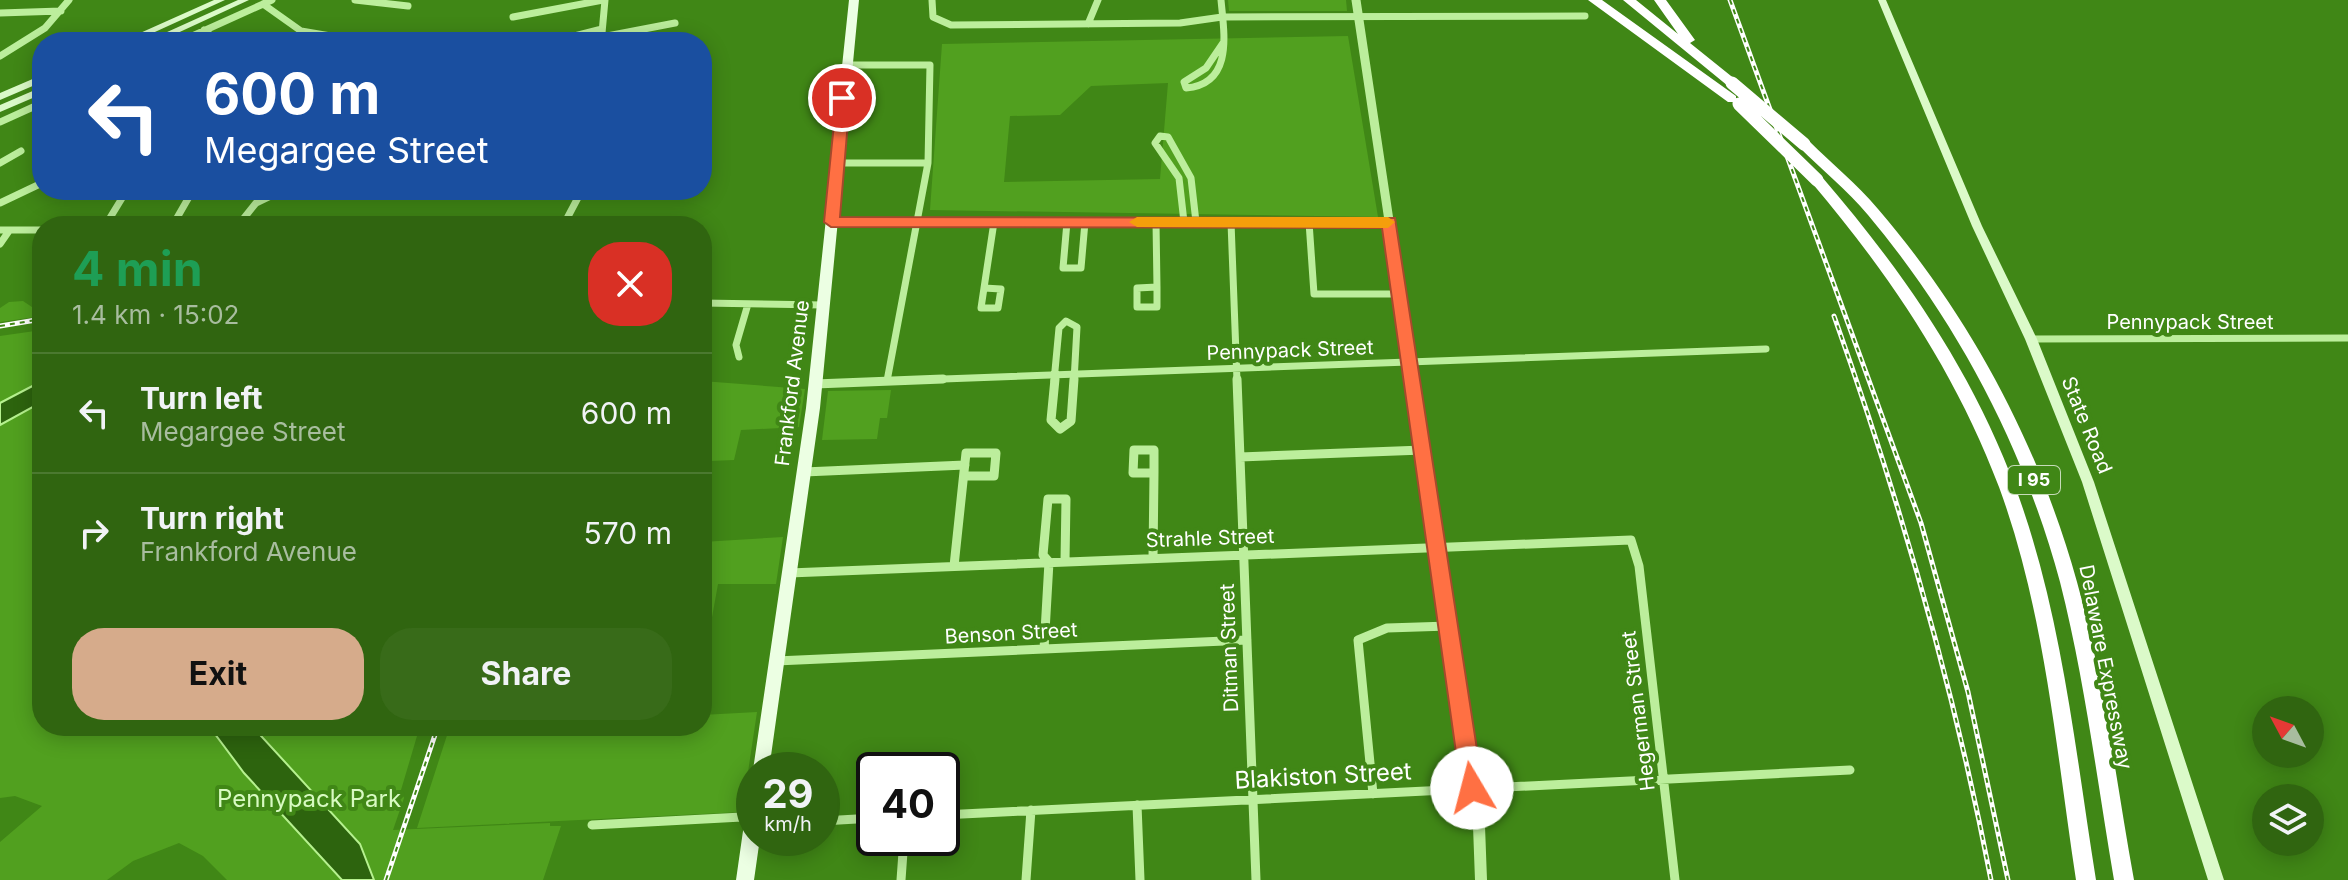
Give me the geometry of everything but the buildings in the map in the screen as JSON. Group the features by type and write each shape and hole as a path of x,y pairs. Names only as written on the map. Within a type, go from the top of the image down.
{"highway":[{"path":"1594,0 1735,101"},
{"name":"I 95","path":"1605,0 1735,101 1817,180 1869,239 1917,309 1957,377 1994,454 2039,596 2086,880"},
{"name":"Delaware Expressway","path":"1629,0 1804,144 1871,209 1909,255 1985,376 2031,471 2053,531 2079,628 2124,880"},
{"path":"1660,0 1687,37 1729,81"}],"main road":[{"path":"148,32 221,0"},
{"path":"173,32 245,0"},
{"name":"Frankford Avenue","path":"763,752 815,384 854,0"},
{"name":"State Road","path":"1882,0 1977,226 2031,339 2088,482 2125,587 2216,880"},
{"path":"0,97 32,83"},
{"path":"0,109 32,95"},
{"path":"745,880 749,856"}],"street":[{"path":"39,32 69,0"},
{"path":"200,32 272,0"},
{"path":"355,0 408,6"},
{"path":"513,17 568,4 604,0 602,32"},
{"path":"932,0 933,17 947,24 1180,23 1222,17 1585,16"},
{"path":"1088,24 1098,0"},
{"path":"1221,0 1223,43 1228,50 1220,66 1198,87 1186,88 1184,82 1206,68 1223,43"},
{"path":"1356,0 1449,626 1472,788 1481,880"},
{"path":"263,4 307,32"},
{"path":"0,13 61,11"},
{"path":"624,32 675,23"},
{"path":"0,56 32,38"},
{"path":"846,65 930,65 928,163 887,381"},
{"path":"0,122 32,108"},
{"path":"1184,222 1179,178 1155,143 1160,136 1168,137 1191,178 1196,222"},
{"path":"0,163 21,151"},
{"path":"837,163 928,163"},
{"path":"0,203 32,188"},
{"path":"246,216 262,200"},
{"path":"831,222 1389,222"},
{"path":"984,288 994,222"},
{"path":"1067,222 1063,268 1081,268 1085,222"},
{"path":"1156,222 1157,287"},
{"name":"Ditman Street","path":"1231,222 1256,880"},
{"path":"1309,222 1314,294 1399,294"},
{"path":"0,230 32,230"},
{"path":"0,244 9,231"},
{"path":"712,303 823,305"},
{"path":"739,357 736,345 748,304"},
{"path":"1069,320 1077,327 1074,374 1071,421 1060,429 1051,422 1059,328 1069,320"},
{"name":"Pennypack Street","path":"2031,339 2348,338"},
{"name":"Pennypack Street","path":"815,384 1766,349"},
{"path":"1240,457 1423,450"},
{"path":"954,566 966,453 996,453 994,476 965,476"},
{"path":"804,472 965,465"},
{"path":"1153,558 1154,473"},
{"path":"1044,649 1049,562 1043,555 1048,499 1066,499 1065,561"},
{"name":"Strahle Street","path":"789,573 1631,540"},
{"name":"Hegerman Street","path":"1631,540 1639,566 1675,880"},
{"path":"1373,794 1357,646 1362,635 1370,630 1449,626"},
{"name":"Benson Street","path":"776,661 1247,640"},
{"name":"Blakiston Street","path":"960,814 1850,770"},
{"path":"1137,805 1140,880"},
{"path":"1026,880 1031,810"},
{"path":"592,825 736,817"},
{"path":"901,880 903,856"}],"green space":[{"path":"1228,0 1346,0 1347,11 1229,11"},
{"path":"1348,36 1378,217 930,210 942,44","holes":["1168,83 1160,179 1004,182 1010,116 1060,115 1091,86"]},
{"path":"23,301 32,307 32,317 0,322 0,308 9,302"},
{"name":"Pennypack Park","path":"32,331 32,736 417,736 401,790 404,798 393,830 550,823 550,826 561,826 543,880 227,880 203,856 179,843 133,861 107,880 0,880 0,842 42,806 15,796 0,798 0,336"},
{"path":"712,382 805,389 799,427 741,430 734,460 712,461"},
{"path":"891,390 887,418 880,418 877,439 822,440 828,391"},
{"path":"783,537 776,584 718,584 712,617 712,541"},
{"path":"757,712 751,752 736,752 736,812 417,828 447,736 712,736 712,714"}],"shaded area":[{"path":"32,386 32,407 0,425 0,403"},
{"path":"216,736 261,736 360,844 374,880 342,880 244,773"}],"railway":[{"path":"1730,0 1921,523 1968,692 2008,880"},
{"path":"1834,316 1881,455 1923,595 1960,736 1991,880"},
{"path":"0,326 32,321"},
{"path":"386,880 435,736"}],"slow traffic":[{"path":"1137,222 1388,222"}],"route":[{"path":"842,98 831,222 1389,222 1472,788"}]}
